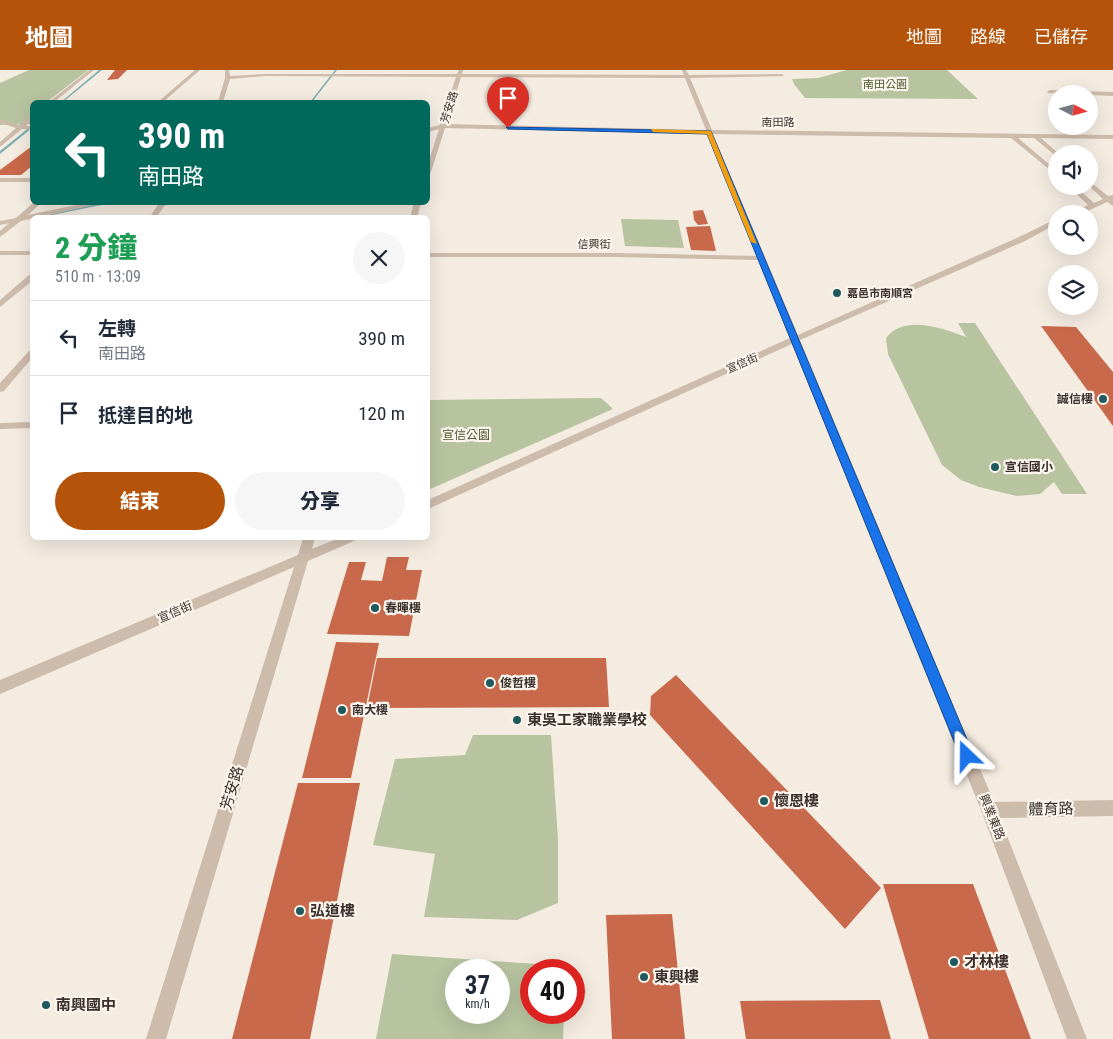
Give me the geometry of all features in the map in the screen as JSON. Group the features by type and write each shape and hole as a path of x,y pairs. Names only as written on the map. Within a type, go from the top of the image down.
{"street":[{"path":"54,100 92,70"},
{"path":"162,100 198,70"},
{"path":"221,100 228,78 227,70"},
{"name":"芳安路","path":"430,166 461,70"},
{"path":"228,78 264,75 458,77 594,77 686,74 782,75"},
{"name":"興業東路","path":"686,74 989,810 1077,1039"},
{"path":"1098,94 1113,94"},
{"path":"0,145 17,127 30,118"},
{"path":"0,121 17,127"},
{"name":"南田路","path":"430,124 710,132 1113,137"},
{"path":"430,129 443,125"},
{"path":"0,127 30,128"},
{"path":"1013,136 1048,166"},
{"path":"1035,136 1048,147"},
{"path":"0,180 30,180"},
{"path":"1098,190 1111,200"},
{"path":"1081,195 1092,205"},
{"path":"1096,205 1111,200"},
{"path":"0,235 35,205"},
{"path":"41,215 90,205"},
{"path":"0,223 30,217"},
{"name":"宣信街","path":"430,504 639,408 1048,226"},
{"path":"0,253 30,253"},
{"name":"信興街","path":"430,255 615,255 761,258"},
{"path":"0,304 30,279"},
{"path":"0,389 30,355"},
{"path":"0,426 30,424"},
{"name":"芳安路","path":"156,1039 308,540"},
{"name":"宣信街","path":"0,687 345,540"},
{"name":"體育路","path":"989,810 1113,808"}],"green space":[{"path":"29,70 88,70 50,100 30,100 30,124 0,125 0,83"},
{"name":"南田公園","path":"847,70 947,70 978,99 805,98 792,79 818,78"},
{"path":"621,219 678,220 684,248 625,246"},
{"path":"958,323 975,323 1087,494 1062,494 1054,482 1040,494 1017,496 979,487 961,480 942,465 888,354 886,338 903,326 913,325 935,327 966,337"},
{"name":"宣信公園","path":"601,398 613,409 430,489 430,400"},
{"path":"473,735 551,735 558,840 558,903 517,920 424,917 435,854 373,845 395,759 465,755"},
{"path":"392,954 464,959 445,959 445,1024 510,1024 510,962 520,963 520,1024 564,1024 563,1039 376,1039"}],"building":[{"path":"115,70 127,70 118,79 107,80"},
{"path":"30,148 30,168 21,175 0,175 0,170"},
{"path":"703,210 708,224 698,225 694,220 693,211"},
{"path":"710,226 716,251 691,250 686,227"},
{"name":"誠信樓","path":"1041,326 1076,327 1113,372 1113,426"},
{"name":"春暉樓","path":"387,557 409,557 406,570 422,570 409,636 327,634 349,562 366,562 361,580 382,581"},
{"name":"南大樓","path":"336,642 379,643 351,778 302,778"},
{"name":"俊哲樓","path":"377,658 606,658 609,707 367,708"},
{"name":"懷恩樓","path":"676,675 881,888 845,929 650,715 651,696"},
{"name":"弘道樓","path":"298,783 360,783 310,1039 232,1039"},
{"name":"才林樓","path":"883,884 973,884 1031,1039 929,1039"},
{"name":"東興樓","path":"672,914 685,1039 612,1039 606,915"},
{"path":"880,1000 891,1039 746,1039 740,1001"}],"waterway":[{"path":"64,100 101,70"},
{"path":"313,100 336,70"},
{"path":"0,153 30,129"},
{"path":"52,214 98,205"}],"slow traffic":[{"path":"653,131 710,132 754,242"}],"place":[{"name":"嘉邑市南順宮","path":"837,293"},
{"name":"誠信樓","path":"1103,399"},
{"name":"宣信國小","path":"995,467"},
{"name":"春暉樓","path":"375,608"},
{"name":"俊哲樓","path":"490,683"},
{"name":"南大樓","path":"342,710"},
{"name":"東吳工家職業學校","path":"517,720"},
{"name":"懷恩樓","path":"764,801"},
{"name":"弘道樓","path":"300,911"},
{"name":"才林樓","path":"954,962"},
{"name":"東興樓","path":"644,977"},
{"name":"南興國中","path":"46,1005"}],"route":[{"path":"508,128 710,132 794,340 967,756"}]}
